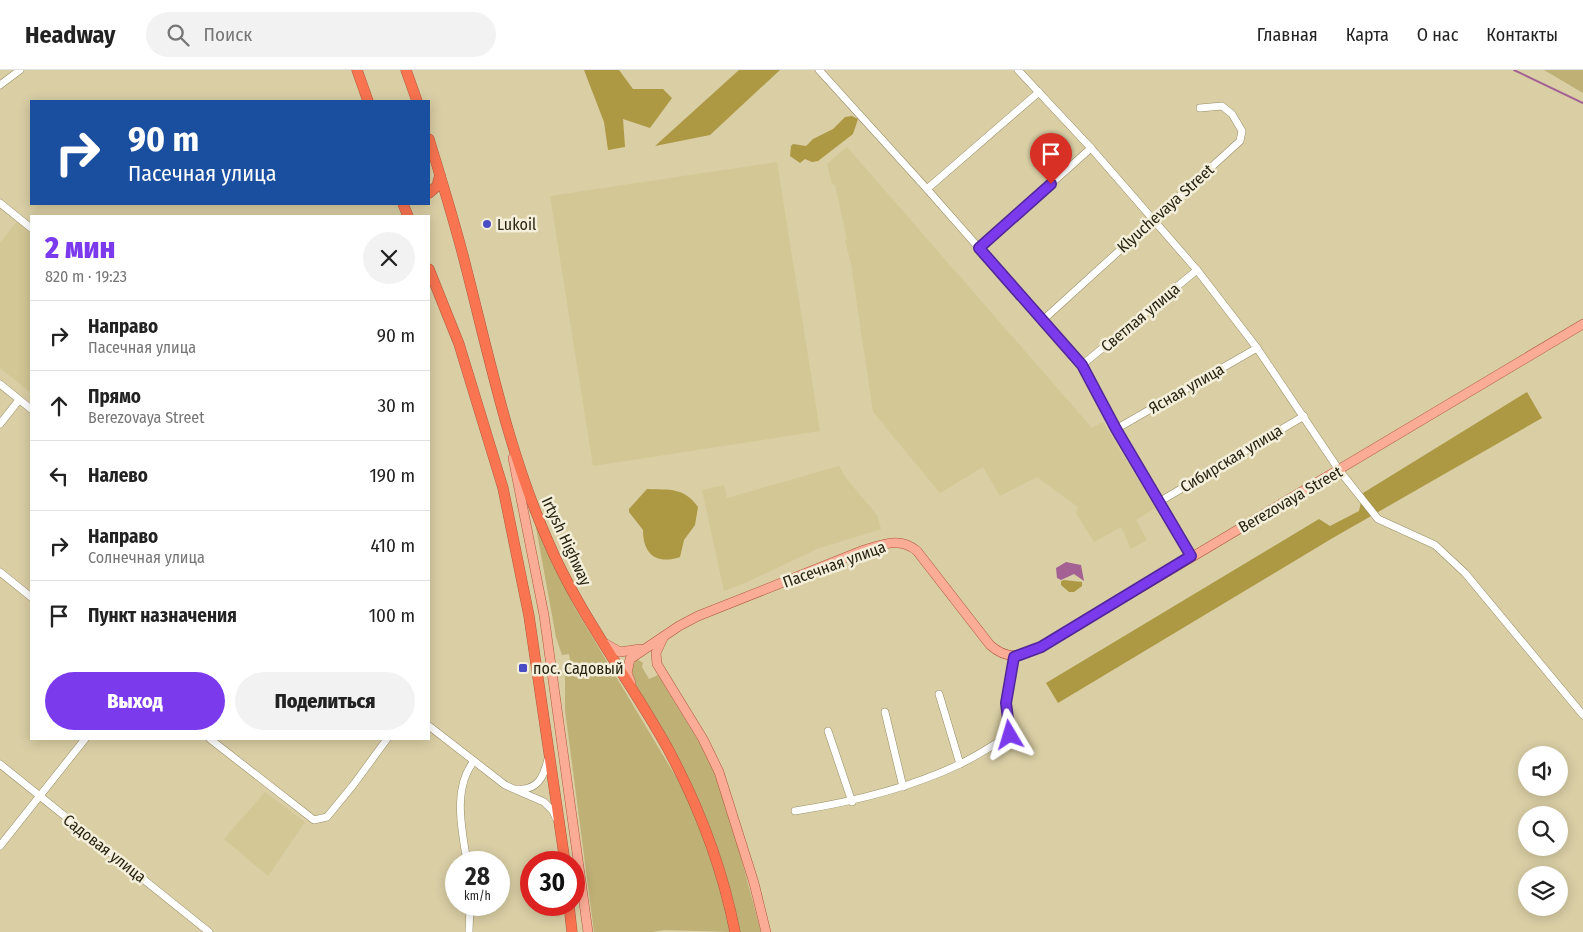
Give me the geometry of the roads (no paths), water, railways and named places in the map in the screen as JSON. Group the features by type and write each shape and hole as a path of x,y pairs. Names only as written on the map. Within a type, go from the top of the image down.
{"highway":[{"path":"357,70 368,100"},
{"path":"406,70 417,100"},
{"name":"Irtysh Highway","path":"430,141 467,271 499,402 547,540 601,640 666,746 696,806 714,850 735,932"},
{"path":"430,192 436,186 440,175"},
{"path":"430,272 458,344 504,488 529,616 563,851"},
{"path":"571,916 572,932"}],"main road":[{"name":"Berezovaya Street","path":"1014,657 1041,647 1583,324"},
{"path":"499,402 519,485 542,605 588,932"},
{"name":"Пасечная улица","path":"647,646 664,637 678,626 728,603 864,550 884,544 904,543 917,552 990,645 1005,656 1014,657"},
{"path":"664,637 656,653 657,664 703,739 719,772 754,883 766,932"},
{"path":"601,640 613,650 620,652 630,652 647,646"},
{"path":"647,646 630,659 628,676 666,746"},
{"path":"572,916 576,932"}],"street":[{"path":"0,85 20,70"},
{"path":"819,70 1082,365 1116,429 1191,556"},
{"path":"1018,70 1092,148 1197,270 1257,348 1339,470 1378,519 1435,545 1465,573 1583,715"},
{"path":"927,189 1039,92"},
{"name":"Klyuchevaya Street","path":"1043,320 1240,141 1242,131 1232,114 1222,106 1200,108"},
{"path":"979,248 1092,148"},
{"path":"0,203 30,227"},
{"name":"Светлая улица","path":"1082,365 1197,270"},
{"name":"Ясная улица","path":"1116,429 1257,348"},
{"path":"0,384 30,408"},
{"path":"0,424 20,400"},
{"name":"Сибирская улица","path":"1160,502 1304,416"},
{"path":"0,572 30,596"},
{"path":"795,812 852,802 903,787 960,764 1010,735 1006,703 1014,657"},
{"path":"939,694 960,764"},
{"path":"885,712 903,787"},
{"path":"430,727 509,788 549,806 560,829"},
{"path":"828,731 852,802"},
{"path":"0,846 84,740"},
{"path":"211,740 314,820 326,817 354,784 386,740"},
{"path":"509,788 524,789 536,784 545,772 548,754"},
{"path":"466,851 461,797 466,771 474,762"},
{"name":"Садовая улица","path":"0,764 209,932"},
{"path":"469,932 470,916"}],"waterway":[{"path":"1514,70 1583,103"}],"place":[{"name":"Lukoil","path":"487,224"},
{"name":"пос. Садовый","path":"523,668"}]}
